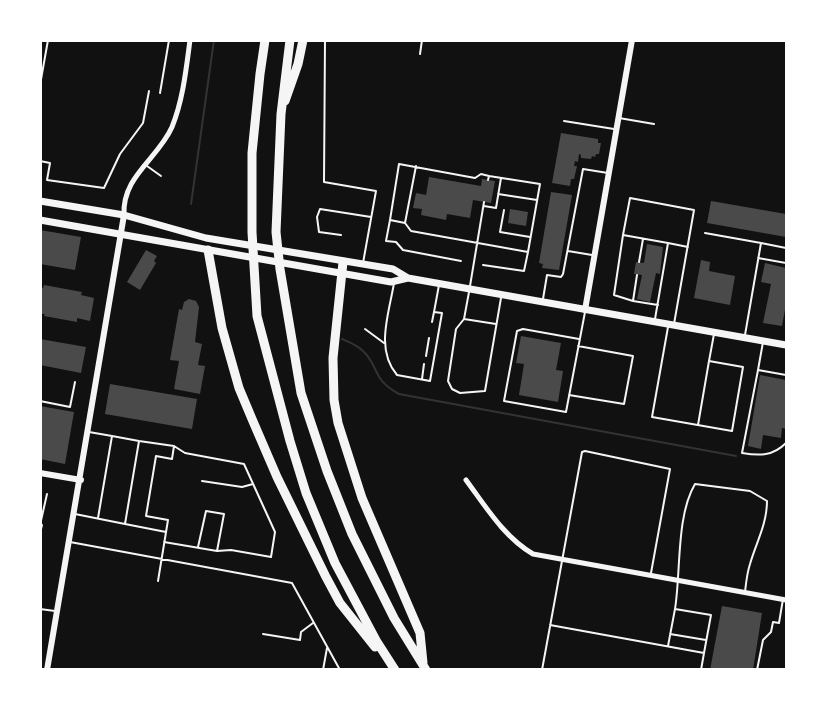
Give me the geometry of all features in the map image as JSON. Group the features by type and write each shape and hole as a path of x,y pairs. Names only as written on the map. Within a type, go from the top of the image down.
{"highway":[{"path":"260,40 260,74"},
{"path":"266,40 252,153 253,265 257,316 306,493 335,563 394,669"},
{"path":"290,40 280,114 276,232 279,269 301,393 327,471 352,534 394,618 425,667"},
{"path":"280,114 298,64 303,40"},
{"path":"208,250 222,328 231,362 277,477 340,603 394,669"},
{"path":"343,261 333,358 334,400 338,423 362,498 420,633 425,667"}],"main road":[{"path":"40,201 124,215 206,237 393,269 408,278"},
{"path":"40,220 391,282 408,278 786,345"}],"street":[{"path":"47,669 89,432 124,205 130,184 171,129 181,102 190,40"},
{"path":"585,310 632,40"},
{"path":"40,473 81,480"},
{"path":"466,480 518,545 533,554 785,599"}],"lane":[{"path":"40,85 48,40"},
{"path":"160,93 169,40"},
{"path":"325,40 324,182 376,191 363,265"},
{"path":"420,54 422,40"},
{"path":"40,161 50,163 47,180 104,188 120,154 143,123 149,91"},
{"path":"619,118 654,124"},
{"path":"564,121 617,129"},
{"path":"144,164 161,176"},
{"path":"461,261 403,250 396,242 386,241 399,164 476,178 481,174 540,184 524,271 483,265"},
{"path":"405,223 416,166"},
{"path":"543,302 547,275 561,277 565,268 583,169 609,173"},
{"path":"488,180 489,176"},
{"path":"501,178 496,208 484,204 464,319 456,328 448,381 452,389 460,393 485,391 502,295"},
{"path":"498,194 537,200"},
{"path":"657,305 614,295 630,198 694,210 652,417 732,431 743,367 709,361"},
{"path":"342,235 319,232 317,217 320,209 371,217"},
{"path":"504,210 500,232 530,237"},
{"path":"390,220 405,223 411,231 528,252"},
{"path":"705,233 786,248"},
{"path":"623,235 688,247"},
{"path":"639,262 643,239"},
{"path":"655,322 668,243"},
{"path":"744,338 761,243"},
{"path":"568,251 595,255"},
{"path":"758,258 786,263"},
{"path":"633,301 637,275"},
{"path":"395,280 384,351 397,375 430,381 442,313 434,312"},
{"path":"432,322 439,284"},
{"path":"579,339 523,329 517,331 504,401 566,412 585,310"},
{"path":"464,319 496,324"},
{"path":"365,329 384,342"},
{"path":"698,425 714,332"},
{"path":"426,356 429,338"},
{"path":"763,341 742,453 765,455 773,453 786,443"},
{"path":"569,395 624,404 633,356 578,345"},
{"path":"422,380 424,364"},
{"path":"758,370 786,375"},
{"path":"40,401 70,407 75,382"},
{"path":"89,432 174,446 184,453 244,464 275,532 271,557 231,550 217,552 164,542"},
{"path":"98,518 112,436"},
{"path":"125,524 139,441"},
{"path":"158,581 168,520 146,516 156,456 172,459 174,446"},
{"path":"542,669 581,455 585,451 670,469 650,576"},
{"path":"202,481 242,487 253,484"},
{"path":"668,646 675,609 686,513 689,495 695,484 750,491 767,501 760,540 750,562 745,592"},
{"path":"40,532 47,494"},
{"path":"198,548 206,511 224,514 217,552"},
{"path":"75,514 166,531"},
{"path":"70,542 292,583 340,669"},
{"path":"757,669 763,640 771,632 773,622 779,623 785,599"},
{"path":"40,609 58,612"},
{"path":"675,609 711,615 701,669"},
{"path":"263,634 300,640 301,632 313,623"},
{"path":"550,625 704,653"},
{"path":"670,634 706,640"},
{"path":"323,669 327,648"}],"building":[{"path":"561,133 598,139 598,143 601,143 599,154 592,156 591,159 581,158 579,154 578,162 575,161 574,166 577,166 574,179 571,179 570,186 552,183"},
{"path":"429,177 481,186 482,179 495,181 491,203 473,200 470,218 447,214 446,220 421,215 422,209 413,208 416,193 426,195"},
{"path":"551,192 572,195 559,270 542,268 543,264 539,263"},
{"path":"711,201 786,214 786,237 707,223"},
{"path":"510,209 528,212 526,226 508,223"},
{"path":"40,230 81,237 75,270 40,264"},
{"path":"647,244 663,247 660,274 656,273 650,302 637,299 642,275 634,274 636,262 644,263"},
{"path":"146,250 157,256 154,261 156,263 140,290 127,282"},
{"path":"701,260 710,262 709,271 735,276 730,305 694,298"},
{"path":"765,263 786,268 786,304 782,326 763,323 771,284 761,282"},
{"path":"44,285 82,292 81,295 94,298 90,321 77,318 77,322 40,314 40,288"},
{"path":"189,299 196,301 199,307 195,342 202,344 198,365 205,366 200,394 174,389 179,361 170,360 179,309 182,310 184,302"},
{"path":"521,336 561,343 556,370 563,371 558,402 519,395 524,364 516,363"},
{"path":"40,339 86,347 81,373 40,365"},
{"path":"760,375 786,380 786,429 782,428 781,438 763,435 761,449 748,446"},
{"path":"110,384 197,399 192,429 105,414"},
{"path":"40,406 74,412 65,464 40,459"},
{"path":"722,606 762,613 753,670 710,670"}],"waterway":[{"path":"191,204 214,40"},
{"path":"342,339 363,351 384,383 399,394 736,456"}]}
